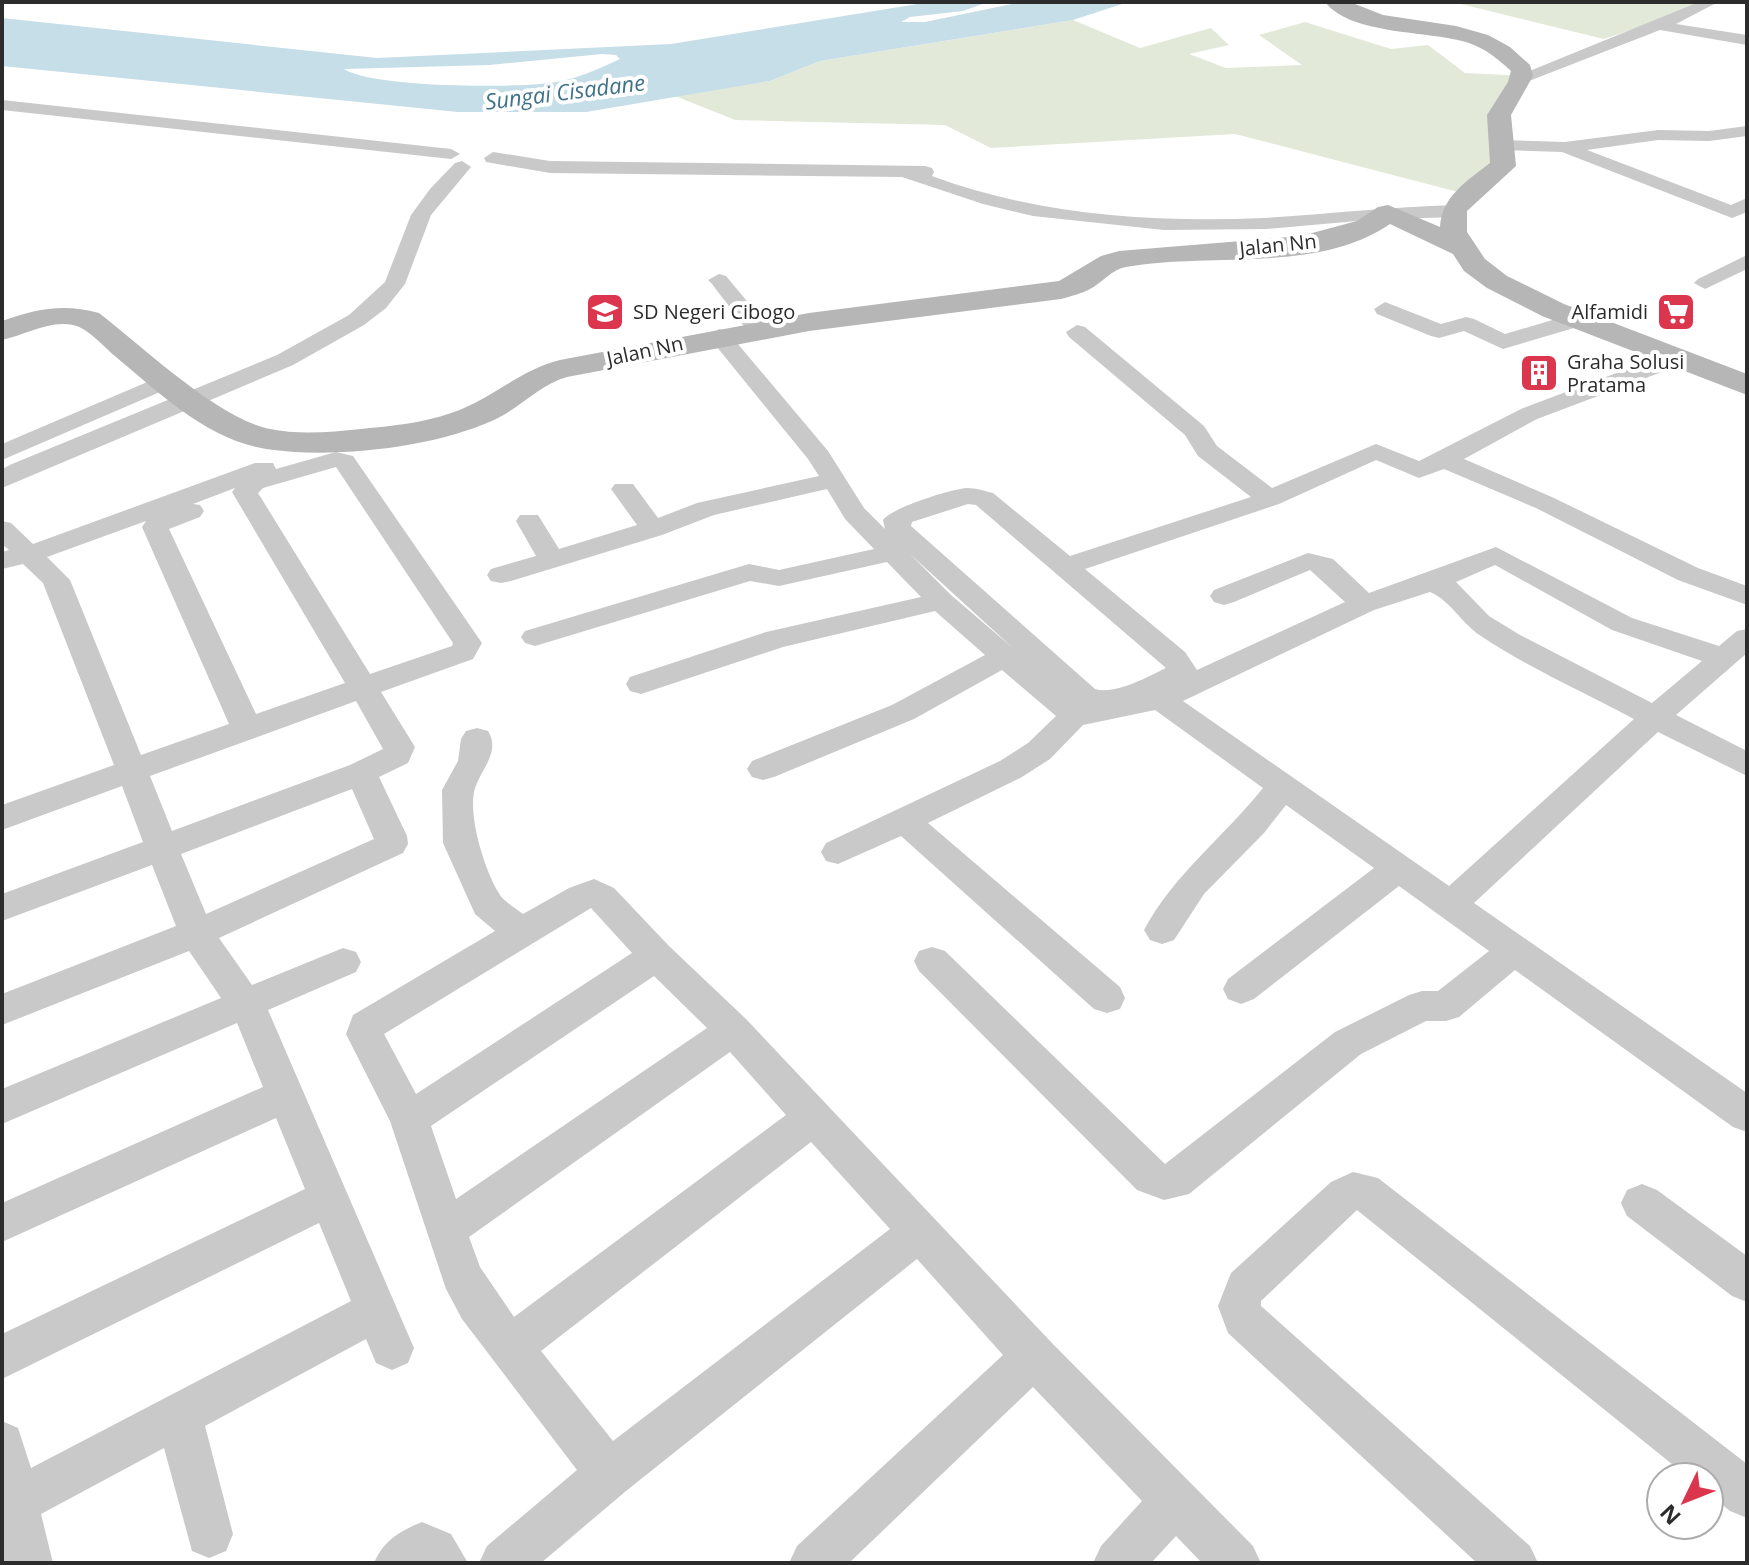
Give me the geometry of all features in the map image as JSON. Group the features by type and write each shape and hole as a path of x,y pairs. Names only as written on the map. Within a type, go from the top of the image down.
{"street":[{"path":"1335,2 1374,17 1457,32 1487,42 1517,63 1523,77"},
{"path":"1711,2 1662,26 1523,77 1499,113 1497,124 1503,166 1465,196 1454,211 1451,222 1461,248 1474,265 1497,282 1576,320 1747,385"},
{"path":"1662,26 1747,40"},
{"path":"2,105 470,155 550,167 960,173"},
{"path":"1501,145 1565,147 1658,135 1709,136 1747,131"},
{"path":"1565,147 1732,212 1747,204"},
{"path":"7,464 320,344 378,303 394,285 406,266 409,243 417,221 432,197 470,155"},
{"path":"905,172 955,193 997,204 1122,222 1256,224 1454,211"},
{"path":"1388,213 1461,248"},
{"name":"Jalan Nn","path":"2,331 51,315 77,315 88,319 177,394 222,421 254,436 284,441 325,440 451,425 498,405 528,382 555,371 758,329 872,311 1061,290 1083,285 1105,266 1119,259 1304,245 1351,235 1377,225 1388,213"},
{"path":"1705,283 1747,261"},
{"path":"719,280 758,329"},
{"path":"1385,309 1439,331 1466,324 1503,342 1576,320"},
{"path":"1077,332 1195,431 1207,451 1270,499"},
{"path":"719,336 819,456 854,513 941,601 1076,714 1092,715 1154,693 1364,604 1432,582 1496,555 1622,624 1694,646 1723,659"},
{"path":"1068,566 1270,499 1376,451 1419,470 1444,460 1529,414 1675,359"},
{"path":"7,464 177,394"},
{"path":"2,561 61,544 282,461 325,440"},
{"path":"2,818 463,652 468,643 341,459 254,483 245,492 162,521 155,527 247,729"},
{"path":"1444,460 1545,503 1688,574 1747,596"},
{"path":"501,575 653,529 706,509 835,480"},
{"path":"624,489 653,529"},
{"path":"2,908 361,773 397,755 399,747 245,492"},
{"path":"967,496 979,496 1068,566 1182,667 1183,672 1154,693 1102,701 1084,696 898,529 896,520 967,496"},
{"path":"529,521 552,559"},
{"path":"2,529 56,580 196,933 252,1014 384,1330 179,1415 15,1502"},
{"path":"535,637 749,572 779,578 893,553"},
{"path":"1224,596 1308,561 1323,565 1364,604"},
{"path":"1432,582 1450,590 1492,632 1747,765"},
{"path":"641,684 776,639 941,601"},
{"path":"1451,904 1655,717 1747,638"},
{"path":"763,769 903,712 1005,656"},
{"path":"1154,693 1515,950 1743,1103"},
{"path":"838,852 1011,769 1039,751 1076,714"},
{"path":"477,739 474,761 458,790 460,843 487,905 522,933"},
{"path":"2,1010 196,933 383,850 391,844 390,836 361,773"},
{"path":"1162,930 1192,885 1252,825 1282,787"},
{"path":"904,820 1107,998"},
{"path":"1241,989 1399,868"},
{"path":"609,1474 477,1304 461,1275 409,1119 365,1034 366,1026 594,892 733,1030 1034,1356 1236,1563"},
{"path":"932,961 1151,1177 1164,1182 1175,1181 1348,1043 1422,1006 1446,1006 1515,950"},
{"path":"409,1119 656,956"},
{"path":"2,1106 343,962"},
{"path":"446,1230 733,1030"},
{"path":"2,1223 286,1095"},
{"path":"510,1347 813,1117"},
{"path":"1513,1563 1243,1318 1239,1299 1246,1287 1333,1204 1353,1190 1364,1191 1747,1494"},
{"path":"2,1357 329,1197"},
{"path":"1642,1203 1747,1282"},
{"path":"504,1563 609,1474 920,1231"},
{"path":"814,1563 1034,1356"},
{"path":"179,1415 209,1534"},
{"path":"2,1444 28,1563"},
{"path":"1118,1563 1175,1501"},
{"path":"399,1563 422,1546 434,1551 443,1563"}],"green space":[{"path":"1453,2 1714,2 1604,39"},
{"path":"1073,20 1140,48 1211,28 1229,45 1189,54 1226,68 1302,65 1259,35 1305,22 1391,49 1428,45 1465,73 1528,76 1508,96 1491,165 1462,193 1235,134 991,148 945,125 735,120 675,96 770,81 820,61"}],"water":[{"name":"Sungai Cisadane","path":"930,2 988,2 963,11 910,17 901,22 925,22 1021,2 1128,2 1073,20 820,61 770,81 586,112 458,112 2,66 2,18 377,58 671,44","holes":["616,55 620,59 586,74 559,82 532,85 412,83 383,80 344,69 489,65"]}],"place":[{"name":"SD Negeri Cibogo","path":"605,312"},
{"name":"Alfamidi","path":"1676,312"},
{"name":"Graha Solusi Pratama","path":"1539,373"}]}
